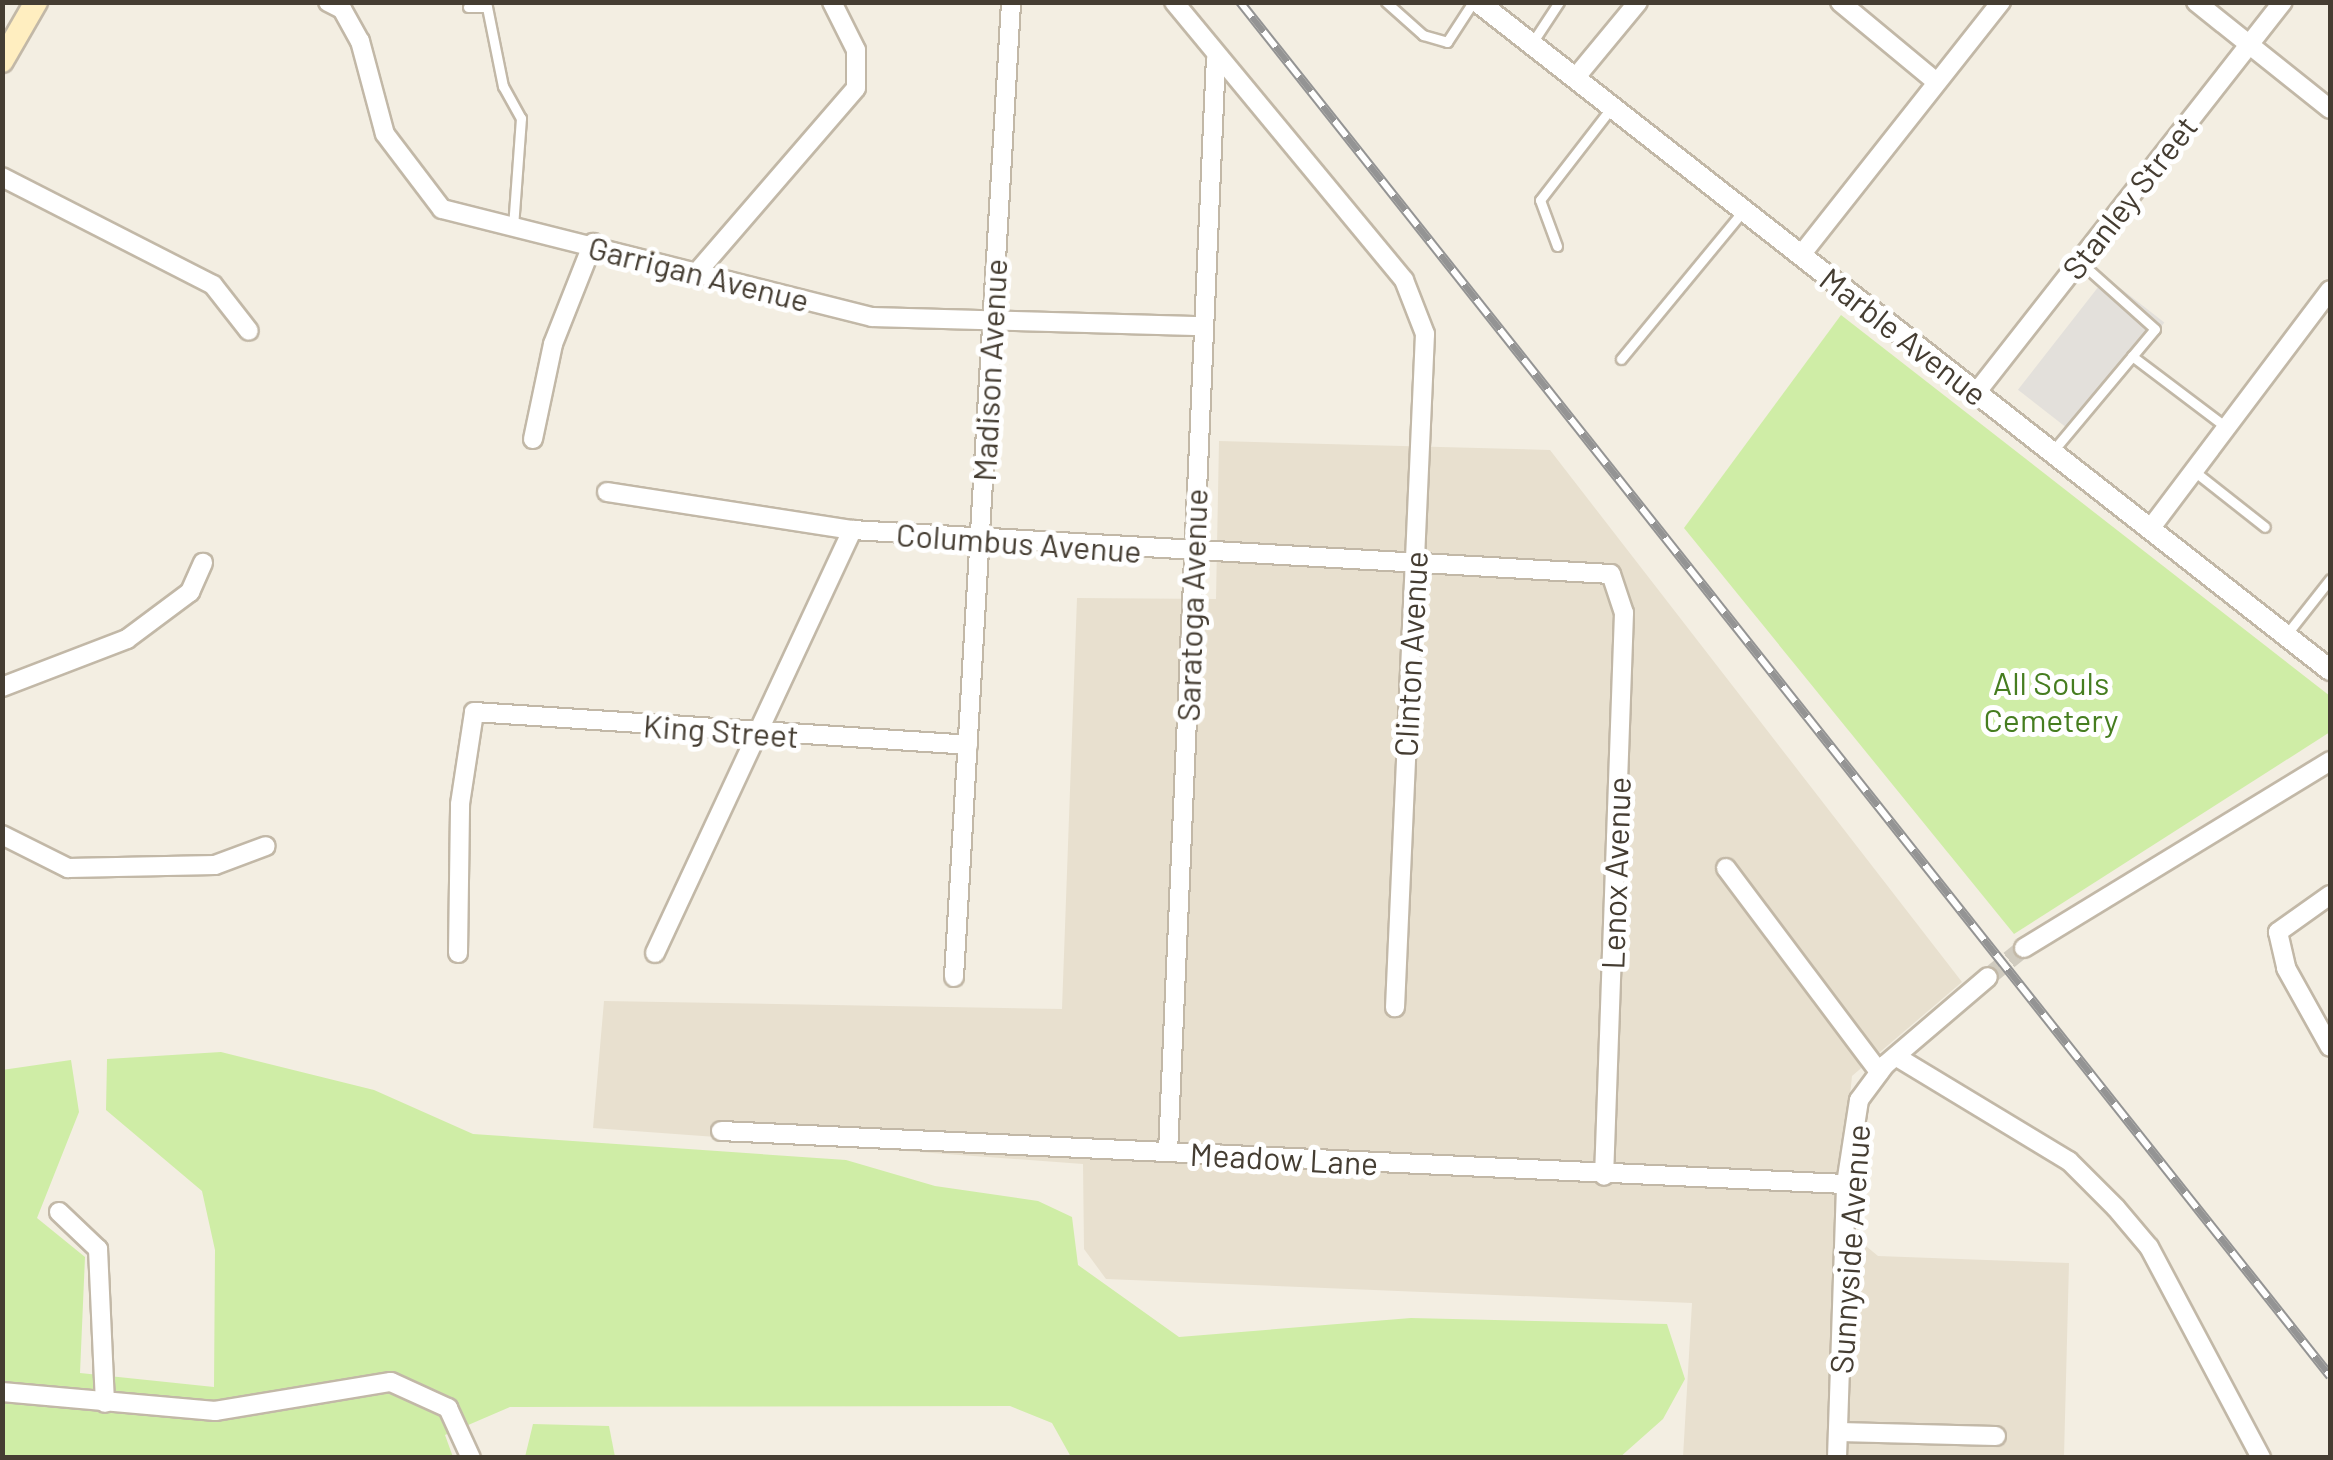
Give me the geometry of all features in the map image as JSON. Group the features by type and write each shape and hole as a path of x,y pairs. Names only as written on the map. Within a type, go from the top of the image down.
{"main road":[{"path":"2,61 36,2"}],"street":[{"name":"Garrigan Avenue","path":"328,2 342,9 360,42 404,167 442,209 512,230 592,244 872,317 1203,326"},
{"path":"698,270 856,88 856,50 832,2"},
{"name":"Madison Avenue","path":"954,978 981,539 988,320 1011,2"},
{"path":"1174,2 1216,58"},
{"path":"1576,78 1638,2"},
{"path":"1840,2 1934,80"},
{"path":"1801,254 1934,80 2001,2"},
{"path":"2196,2 2330,109"},
{"name":"Stanley Street","path":"1976,393 2283,2"},
{"name":"Marble Avenue","path":"1480,3 2329,666"},
{"name":"Clinton Avenue","path":"1216,58 1418,302 1425,334 1395,1007"},
{"name":"Saratoga Avenue","path":"1168,1152 1216,58"},
{"path":"2,177 213,285 249,331"},
{"path":"533,438 553,344 592,244"},
{"path":"2150,529 2330,290"},
{"name":"Columbus Avenue","path":"608,492 852,530 1193,554 1414,561 1612,574"},
{"path":"654,952 852,530"},
{"path":"2,687 127,639 190,592 203,563"},
{"name":"Lenox Avenue","path":"1604,1176 1624,614 1612,574"},
{"name":"King Street","path":"458,953 460,804 474,712 968,745"},
{"path":"2024,948 2330,761"},
{"path":"2,835 68,868 215,865 266,846"},
{"path":"1726,868 1879,1072"},
{"path":"2330,894 2278,932 2286,968 2330,1047"},
{"name":"Sunnyside Avenue","path":"1837,1458 1846,1184 1859,1100 1879,1072 1988,977"},
{"path":"1897,1057 2053,1150 2116,1208 2149,1247 2260,1458"},
{"name":"Meadow Lane","path":"721,1131 1604,1176 1846,1184"},
{"path":"59,1212 98,1249 106,1403"},
{"path":"2,1392 215,1410 392,1382 448,1408 471,1458"},
{"path":"1839,1432 1996,1436"}],"lane":[{"path":"1386,2 1423,36 1448,42 1480,3"},
{"path":"1532,43 1559,2"},
{"path":"468,7 488,7 503,86 520,118 512,230"},
{"path":"1557,246 1540,200 1613,106"},
{"path":"1621,359 1744,209"},
{"path":"2052,452 2156,322 2079,261"},
{"path":"2132,356 2227,428"},
{"path":"2194,471 2266,526"},
{"path":"2286,635 2330,579"}],"shaded area":[{"path":"2106,277 2164,323 2076,435 2018,390"},
{"path":"1219,441 1550,450 1962,982 1852,1076 1837,1222 1878,1256 2069,1263 2064,1457 1683,1457 1692,1303 1106,1279 1084,1249 1083,1164 593,1128 604,1001 1062,1009 1077,598 1216,599"}],"green space":[{"name":"All Souls Cemetery","path":"1841,315 2330,696 2330,732 2014,934 1684,528"},
{"path":"221,1052 374,1090 473,1134 846,1160 935,1186 1038,1201 1072,1217 1078,1265 1179,1337 1411,1318 1667,1324 1685,1379 1663,1419 1619,1458 1071,1457 1052,1423 1010,1406 510,1407 445,1435 453,1457 3,1457 2,1070 71,1060 79,1112 37,1218 85,1257 80,1373 214,1387 215,1250 202,1191 106,1110 107,1059"},
{"path":"533,1424 609,1426 615,1457 525,1457"}],"tunnel":[{"path":"1988,977 2024,948"}],"railway":[{"path":"1240,2 2330,1376"}]}
